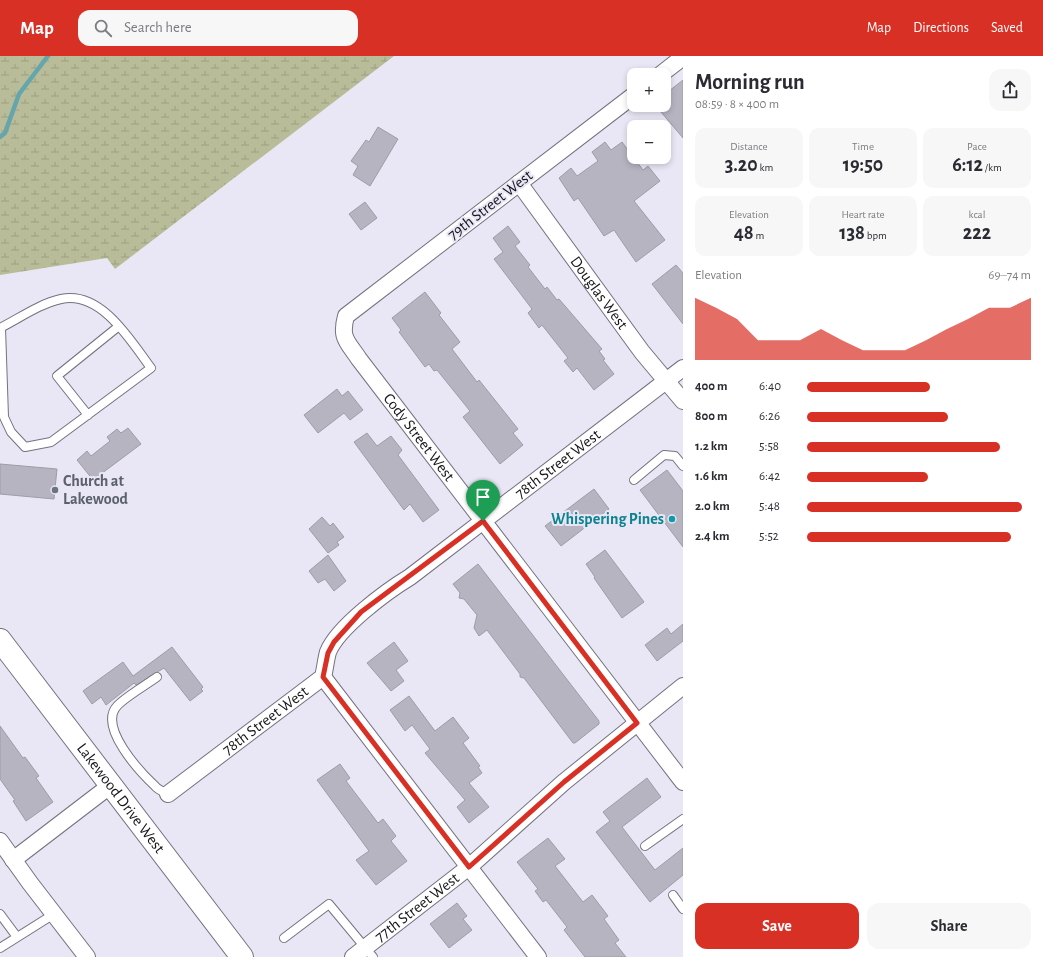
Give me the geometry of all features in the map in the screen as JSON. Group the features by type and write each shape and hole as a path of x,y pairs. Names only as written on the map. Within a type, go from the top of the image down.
{"main road":[{"name":"Lakewood Drive West","path":"0,640 242,957"}],"street":[{"path":"669,68 683,57"},
{"name":"79th Street West","path":"346,316 627,100"},
{"name":"Douglas West","path":"519,183 642,352 667,380 683,401"},
{"name":"Cody Street West","path":"346,316 343,329 344,336 483,521 683,782"},
{"name":"78th Street West","path":"168,794 323,677 328,653 334,642 361,612 683,368"},
{"path":"323,677 538,957"},
{"name":"77th Street West","path":"364,954 469,867 564,782 683,686"},
{"path":"13,860 111,785"},
{"path":"0,841 87,957"}],"lane":[{"path":"62,299 81,300 104,310 119,326 151,368 51,442 25,447 11,432 4,417 0,328 36,309 62,299"},
{"path":"88,415 57,376 119,326"},
{"path":"634,480 664,456 675,456 683,466"},
{"path":"157,677 116,706 111,721 114,735 135,764 156,788 168,794"},
{"path":"645,846 683,819"},
{"path":"673,895 683,909"},
{"path":"284,938 329,904 364,954"},
{"path":"0,914 17,937"},
{"path":"0,948 54,914"}],"green space":[{"path":"0,56 394,56 115,269 107,258 0,275"}],"building":[{"path":"683,80 683,138 671,124 671,120 668,120 661,112 671,112 671,89"},
{"path":"378,127 398,139 370,186 353,175 358,166 351,161 366,140 369,142"},
{"path":"605,142 611,150 622,142 627,149 627,164 638,164 643,170 648,166 660,181 634,201 665,240 636,262 614,230 604,236 578,198 574,201 559,178 571,168 577,176 598,161 592,152"},
{"path":"365,202 377,218 361,230 349,214"},
{"path":"508,226 520,242 515,246 530,265 528,267 545,289 547,287 557,300 559,299 602,349 599,351 605,359 603,360 614,374 594,390 577,368 573,372 564,361 568,358 542,325 539,328 528,313 532,309 494,259 503,252 493,238"},
{"path":"676,265 683,273 683,324 652,284"},
{"path":"425,292 441,313 439,315 460,342 452,349 477,382 479,380 518,429 513,433 523,445 500,464 463,417 470,411 437,370 434,371 429,364 425,367 399,332 401,330 392,318"},
{"path":"337,389 342,396 348,391 363,410 350,420 344,413 318,433 304,415"},
{"path":"128,428 141,444 93,480 77,460 87,451 91,456 110,441 107,437 117,429 121,433"},
{"path":"367,433 377,446 391,436 402,450 398,455 439,510 423,522 410,504 404,510 354,442"},
{"path":"0,464 57,469 54,499 0,494"},
{"name":"Whispering Pines","path":"667,470 683,491 683,547 640,490"},
{"path":"594,489 609,509 561,546 545,526"},
{"path":"322,517 330,526 333,523 344,537 337,542 339,545 328,553 309,529"},
{"path":"605,550 644,602 622,618 586,564"},
{"path":"328,555 346,581 334,591 325,579 318,583 309,571"},
{"path":"478,564 599,721 599,724 575,743 573,743 524,678 520,677 520,674 487,630 479,636 474,628 477,615 464,599 459,598 460,593 453,584"},
{"path":"683,624 683,641 657,661 645,645 667,628 671,634"},
{"path":"394,642 408,661 396,670 404,681 391,691 367,663"},
{"path":"172,647 203,687 201,689 203,691 190,701 164,668 136,685 134,683 106,705 101,697 92,704 83,691 123,662 133,676"},
{"path":"409,696 435,731 453,717 469,738 463,743 480,766 478,767 482,773 469,783 489,807 469,823 457,807 465,800 425,753 430,749 412,725 405,731 390,710"},
{"path":"0,726 23,758 25,757 39,776 36,778 53,802 26,821 13,801 15,800 0,779"},
{"path":"340,764 350,778 346,781 378,823 383,819 396,836 391,841 407,861 376,885 356,860 369,851 317,780"},
{"path":"647,778 661,797 622,827 655,870 683,848 683,875 650,902 596,832 610,821 603,812"},
{"path":"548,838 565,859 555,866 583,902 592,895 608,916 604,919 619,940 615,943 626,957 585,957 564,930 567,927 546,900 543,902 535,891 538,889 517,862"},
{"path":"457,903 467,916 463,919 472,930 449,948 430,924"}],"waterway":[{"path":"0,137 5,133 19,94 48,56"}],"place":[{"name":"Church at Lakewood","path":"55,490"},
{"name":"Whispering Pines","path":"672,519"}],"route":[{"path":"483,521 637,723 564,782 469,867 323,677 328,653 334,642 361,612 392,588 410,577 483,521"}]}
